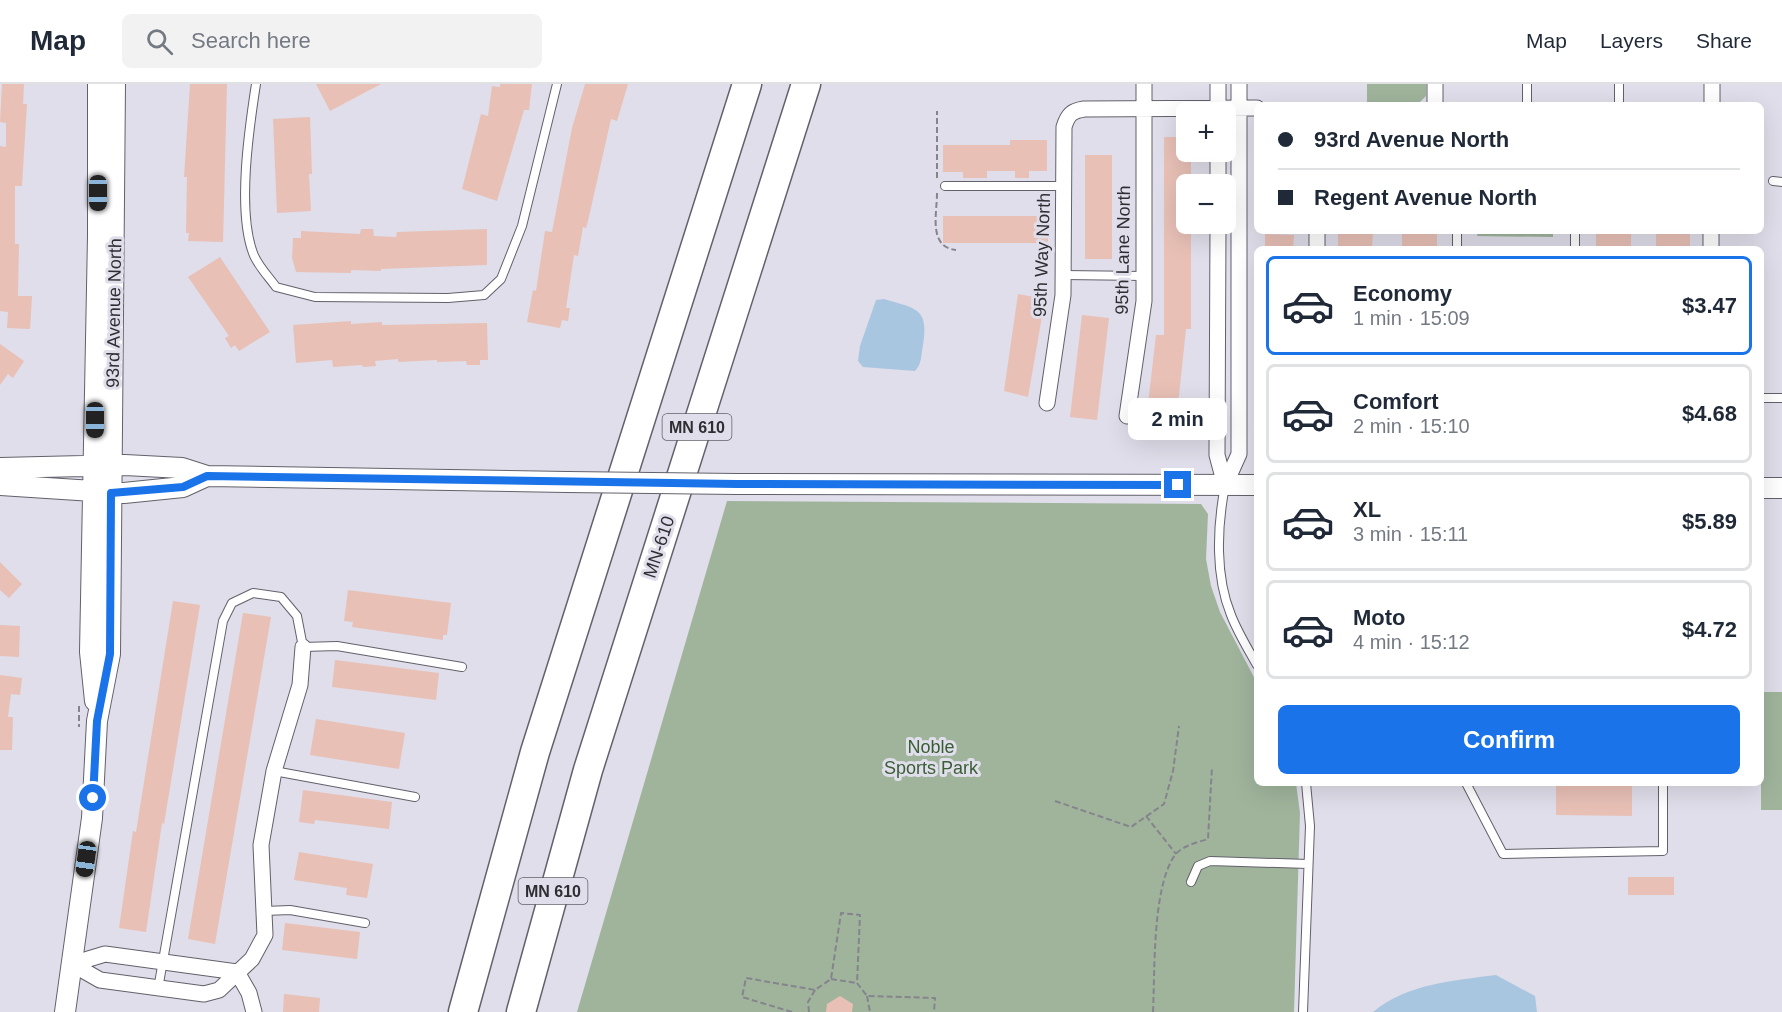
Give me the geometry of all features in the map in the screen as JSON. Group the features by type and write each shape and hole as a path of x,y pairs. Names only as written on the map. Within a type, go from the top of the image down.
{"highway":[{"name":"MN 610","path":"463,1012 497,882 542,729 747,84"},
{"name":"MN-610","path":"521,1012 588,770 806,84"},
{"path":"534,1012 588,770"},
{"path":"448,1012 497,882"}],"street":[{"name":"93rd Avenue North","path":"65,1012 92,818 97,721 110,654 102,493 98,84"},
{"name":"93rd Avenue North","path":"102,465 116,84"},
{"name":"95th Lane North","path":"1127,416 1144,301 1144,84"},
{"path":"1218,84 1218,102"},
{"path":"1225,485 1239,454 1239,84"},
{"path":"1435,84 1435,102"},
{"path":"1712,84 1712,102"},
{"path":"1144,108 1176,109"},
{"name":"95th Way North","path":"1047,403 1064,275 1064,127 1072,111 1144,108"},
{"path":"1236,108 1254,108"},
{"path":"1218,234 1217,455 1225,485"},
{"path":"0,468 102,465 182,468 207,476 567,482 1254,485"},
{"path":"0,486 102,493 183,487 207,476"},
{"path":"1764,488 1782,488"},
{"path":"72,963 99,980 204,994 219,990 252,959 265,935 261,845 274,771 300,686 303,647"},
{"path":"72,963 105,954 237,972"},
{"path":"237,972 249,993 254,1012"}],"lane":[{"path":"256,84 249,125 245,212 253,254 276,287 315,297 448,298 484,295 501,279 522,226 557,84"},
{"path":"1527,84 1527,102"},
{"path":"1619,84 1619,102"},
{"path":"945,186 1064,186"},
{"path":"1064,275 1144,276"},
{"path":"1764,398 1782,398"},
{"path":"1225,485 1220,530 1223,588 1231,615 1254,659"},
{"path":"158,989 223,621 232,603 253,593 281,597 297,616 303,647 337,646 462,667"},
{"path":"274,771 415,796"},
{"path":"1303,1012 1310,826 1306,786"},
{"path":"1468,786 1503,854 1663,851 1663,786"},
{"path":"1191,882 1198,866 1210,861 1308,864"},
{"path":"264,911 290,910 365,923"}],"path":[{"path":"78,697 79,731"},
{"path":"1055,801 1131,827 1164,804 1173,771 1179,726"},
{"path":"1153,1012 1157,920 1168,871 1176,854 1208,839 1212,766"},
{"path":"1146,816 1176,854"},
{"path":"809,1012 808,1002 815,990 831,978 841,913 860,915 857,983 867,996 870,1012"},
{"path":"792,1012 742,997 746,978 815,990"},
{"path":"831,978 857,983"},
{"path":"867,996 934,998 934,1012"}],"green space":[{"path":"1367,84 1426,84 1426,96 1420,102 1367,102"},
{"path":"1477,234 1553,234 1553,237 1477,236"},
{"name":"Noble Sports Park","path":"727,501 1201,504 1208,514 1206,559 1211,586 1220,612 1254,677 1254,786 1296,786 1300,813 1294,1012 577,1012"},
{"path":"1764,692 1782,692 1782,810 1761,810 1761,786 1764,786"}],"water":[{"path":"884,299 912,308 922,316 923,345 920,362 915,371 863,367 858,361 860,346 876,300"},
{"path":"1496,975 1535,996 1537,1012 1373,1012 1387,1002 1416,989"}],"building":[{"path":"2,84 24,84 23,104 27,104 22,186 15,186 15,244 19,244 18,296 32,296 30,329 7,328 8,312 0,311 0,146 6,147 6,123 0,122"},
{"path":"190,84 227,84 223,242 188,241 189,233 186,233 187,177 184,177"},
{"path":"316,84 381,84 330,111"},
{"path":"500,84 532,84 529,110 524,110 497,201 462,189 481,114 488,116 492,86 500,87"},
{"path":"585,84 628,84 617,121 611,119 588,221 586,228 583,227 578,256 574,255 566,308 570,308 568,321 562,320 560,328 527,322 533,290 536,291 545,231 552,232 572,128"},
{"path":"310,117 311,211 277,213 273,119"},
{"path":"1164,137 1176,137 1176,162 1191,162 1191,174 1176,174 1176,234 1191,234 1191,329 1186,329 1175,433 1145,430 1156,335 1164,335"},
{"path":"1010,140 1047,140 1047,171 1029,171 1029,178 1015,178 1015,171 987,171 987,178 963,178 963,172 943,172 943,145 1010,145"},
{"path":"1085,155 1112,155 1112,259 1085,259"},
{"path":"943,216 1048,216 1048,243 943,243"},
{"path":"361,229 373,229 374,236 396,237 397,232 487,229 487,265 381,269 381,271 351,270 351,273 296,272 292,258 293,238 301,238 301,231 360,234"},
{"path":"1265,234 1294,235 1293,246 1265,246"},
{"path":"1338,234 1373,234 1372,246 1338,246"},
{"path":"1402,234 1437,234 1437,246 1402,246"},
{"path":"1596,234 1631,234 1631,246 1596,246"},
{"path":"1656,234 1690,234 1690,246 1656,246"},
{"path":"220,257 270,332 239,351 235,345 231,348 225,338 229,336 188,277"},
{"path":"1018,294 1045,299 1028,397 1004,391"},
{"path":"1082,315 1109,318 1097,420 1070,417"},
{"path":"351,321 351,324 382,322 382,325 487,323 488,360 480,360 480,365 467,365 466,361 398,362 398,359 375,361 376,366 363,367 362,365 333,367 332,360 296,363 293,325"},
{"path":"0,344 24,361 13,378 8,374 0,385"},
{"path":"0,562 22,584 9,598 0,590"},
{"path":"348,590 451,603 447,635 443,635 443,640 352,627 353,622 344,621"},
{"path":"173,601 200,605 164,824 162,823 146,932 119,928 133,831 136,832"},
{"path":"243,613 271,617 215,944 188,939"},
{"path":"0,625 20,626 19,657 0,656"},
{"path":"335,660 439,673 436,700 332,687"},
{"path":"0,675 22,678 20,695 11,694 8,717 13,717 12,750 0,750"},
{"path":"316,719 405,733 399,769 310,755"},
{"path":"1556,786 1632,786 1632,816 1556,815"},
{"path":"303,790 392,802 389,829 315,820 314,824 299,822"},
{"path":"299,852 373,864 367,898 346,895 347,888 294,880"},
{"path":"1628,877 1674,877 1674,895 1628,895"},
{"path":"285,923 360,932 357,959 282,950"},
{"path":"284,994 320,998 319,1012 283,1012"},
{"path":"840,996 853,1004 852,1012 826,1012 827,1004"}],"route":[{"path":"93,798 97,721 110,654 111,493 183,487 207,476 737,484 1178,485"}]}
